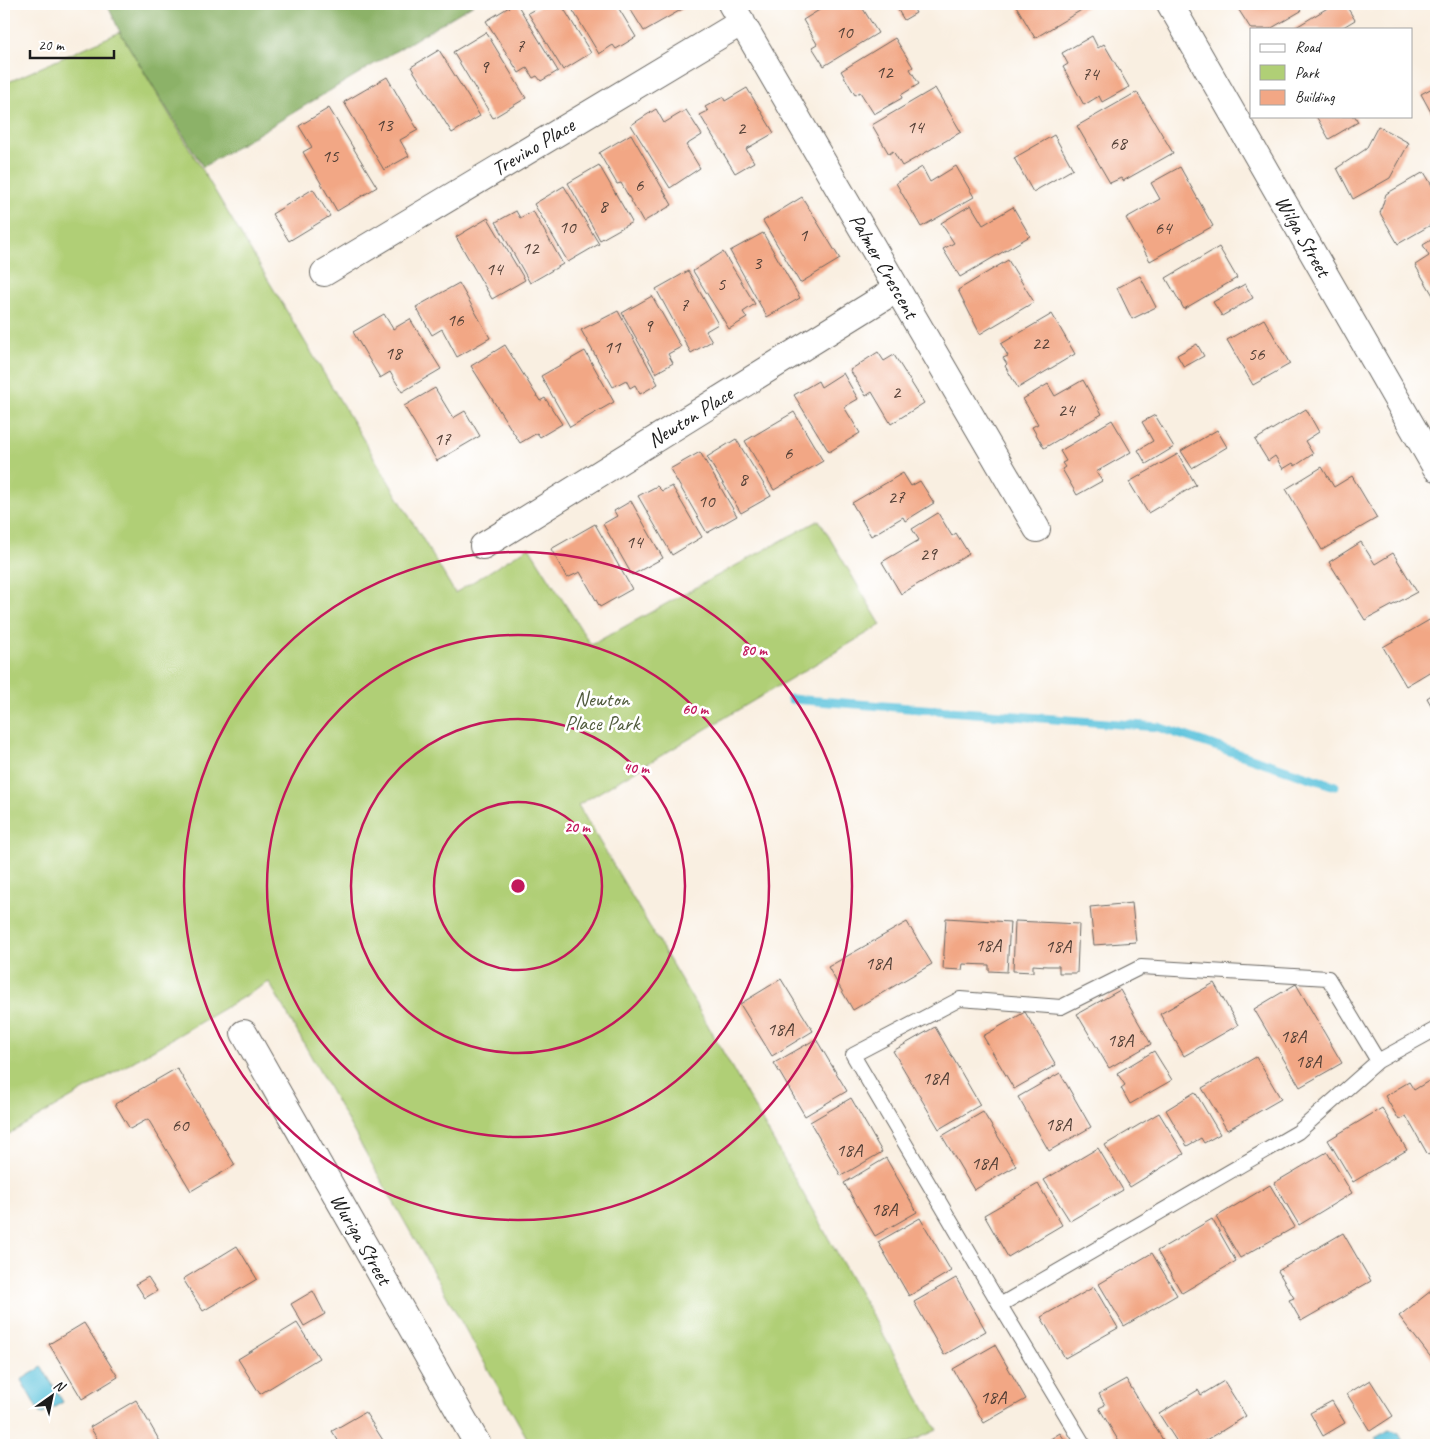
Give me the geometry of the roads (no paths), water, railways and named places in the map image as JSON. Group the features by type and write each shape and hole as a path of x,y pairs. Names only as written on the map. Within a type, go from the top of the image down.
{"street":[{"name":"Wilga Street","path":"1170,4 1436,468"},
{"name":"Trevino Place","path":"324,272 737,13"},
{"name":"Palmer Crescent","path":"737,13 1037,528"},
{"name":"Newton Place","path":"483,546 897,289"},
{"name":"Wuriga Street","path":"244,1033 478,1445"}],"lane":[{"path":"1084,1445 854,1055 960,999 1061,1007 1141,967 1328,978 1378,1061"},
{"path":"1000,1305 1298,1132 1378,1061 1436,1029"}],"water":[{"path":"42,1367 63,1402 41,1415 21,1380"},
{"path":"1389,1430 1399,1434 1405,1445 1380,1445 1375,1438"}],"waterway":[{"path":"791,699 1158,727 1335,786"}],"park label":[{"name":"Newton Place Park","path":"602,711"}]}
